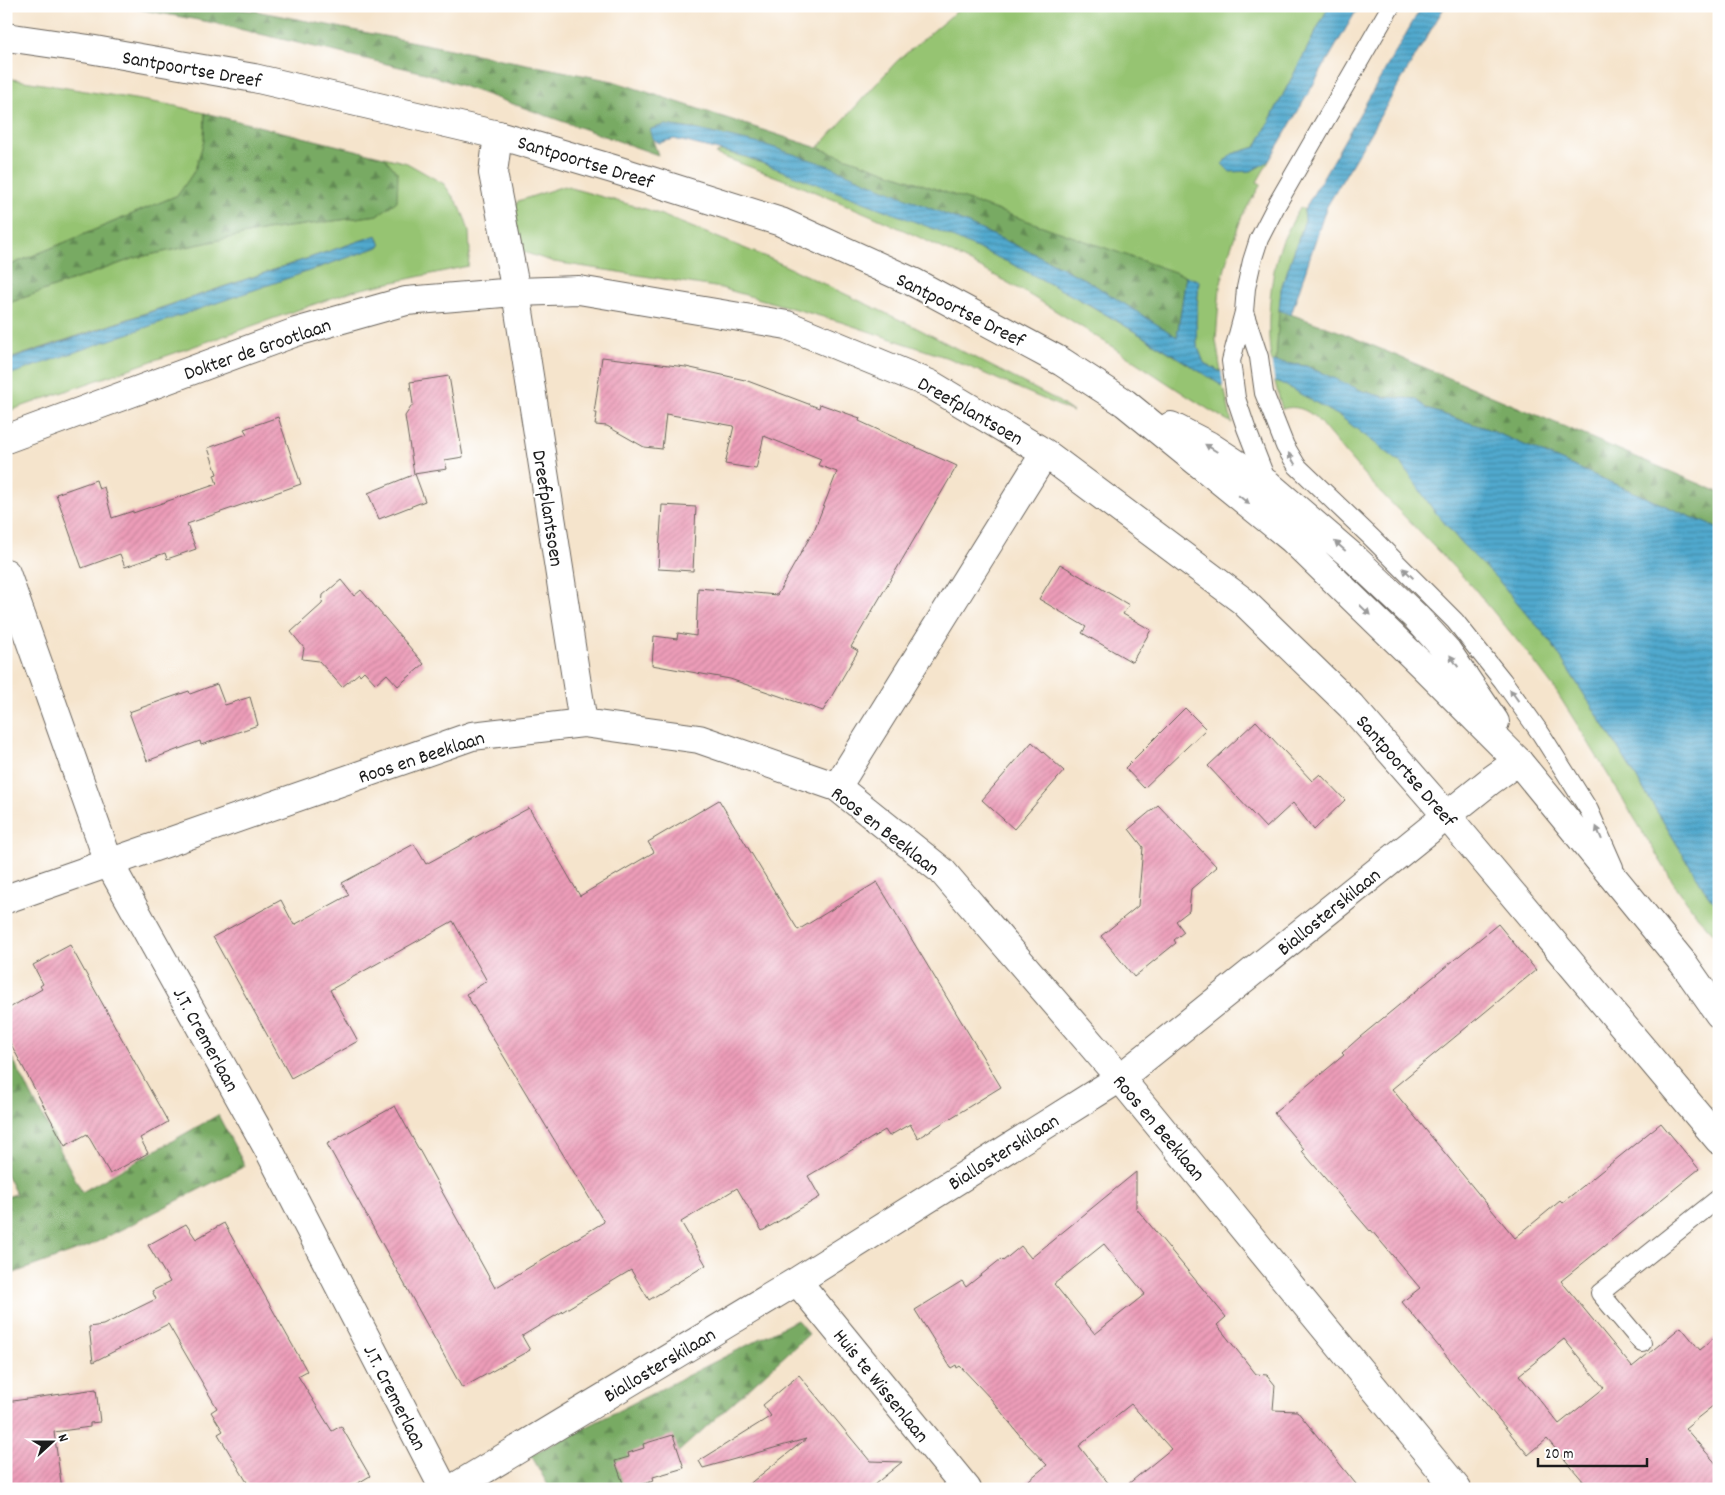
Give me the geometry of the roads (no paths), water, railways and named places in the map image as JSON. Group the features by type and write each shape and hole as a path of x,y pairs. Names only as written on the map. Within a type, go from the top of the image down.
{"street":[{"name":"Santpoortse Dreef","path":"6,37 89,49 254,78 498,135 623,172 781,222 932,293 1062,362 1125,403 1292,539 1518,761 1684,964 1719,1014"},
{"name":"Dreefplantsoen","path":"498,135 493,173 516,292 584,723"},
{"name":"Dreefplantsoen","path":"516,292 579,290 787,325 930,384 1045,453 837,787"},
{"name":"Dokter de Grootlaan","path":"6,439 296,332 406,301 516,292"},
{"name":"Santpoortse Dreef","path":"1125,403 1208,445 1269,485 1355,559 1415,616 1447,651 1485,705 1518,761"},
{"name":"Santpoortse Dreef","path":"1045,453 1243,601 1351,706 1447,816 1719,1140"},
{"name":"J.T. Cremerlaan","path":"6,573 109,863 271,1154 444,1489"},
{"name":"Roos en Beeklaan","path":"6,899 472,736 584,723 699,739 837,787 942,872 1120,1078 1457,1489"},
{"name":"Biallosterskilaan","path":"452,1489 797,1281 1120,1078 1518,761"},
{"name":"Santpoortse Dreef","path":"1684,964 1719,991"},
{"name":"Huis te Wissenlaan","path":"797,1281 967,1489"}],"lane":[{"path":"1292,539 1246,428 1236,398 1231,361 1244,312 1246,288 1252,261 1266,223 1391,6"},
{"path":"1244,312 1258,357 1264,393 1285,446 1296,466 1456,620 1509,688 1541,734 1589,810 1626,894"},
{"path":"1642,1343 1600,1293 1719,1198"}],"water":[{"path":"1329,6 1359,6 1269,161 1251,171 1230,172 1222,164 1232,154 1256,147"},
{"path":"1422,6 1445,6 1326,208 1291,315 1279,310 1281,289 1305,220 1304,210"},
{"path":"665,125 698,130 769,146 829,166 1035,254 1088,281 1177,337 1186,276 1199,281 1196,322 1197,345 1204,363 1221,372 1276,362 1306,366 1365,392 1385,397 1416,399 1427,409 1485,428 1719,529 1719,908 1708,895 1550,641 1499,581 1462,544 1432,508 1402,464 1341,417 1279,382 1224,387 1090,305 1012,264 939,231 746,157 674,139 659,143 651,136 651,129"},
{"path":"377,235 381,246 6,376 6,361"}]}
